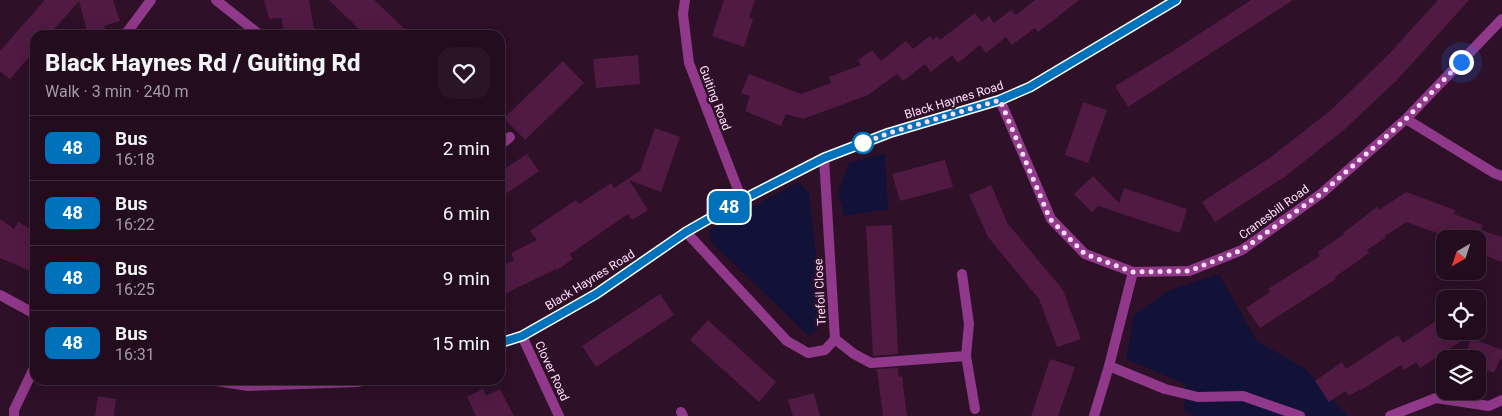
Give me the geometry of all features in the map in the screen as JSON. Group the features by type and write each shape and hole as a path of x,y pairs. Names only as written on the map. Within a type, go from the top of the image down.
{"street":[{"path":"129,30 151,0"},
{"path":"216,0 254,30"},
{"name":"Guiting Road","path":"685,0 683,14 689,63 742,200"},
{"name":"Black Haynes Road","path":"505,341 522,336 596,294 686,232 742,200 824,158 889,133 1000,100 1030,87 1176,0"},
{"name":"Cranesbill Road","path":"1000,100 1050,219 1085,254 1133,272 1189,271 1242,250 1322,193 1406,119 1502,19"},
{"path":"1406,119 1494,173 1502,176"},
{"path":"505,140 510,136"},
{"name":"Trefoil Close","path":"686,232 787,341 808,353 825,350 835,339 824,158"},
{"path":"1094,416 1133,272"},
{"path":"962,274 969,324 966,356 976,409"},
{"path":"0,295 30,311"},
{"name":"Clover Road","path":"522,336 559,416"},
{"path":"835,339 854,354 871,363 966,356"},
{"path":"1109,366 1165,389 1198,397 1242,396 1273,411 1300,416"},
{"path":"14,416 14,410 30,376"},
{"path":"1390,416 1436,398 1489,406 1502,400"}],"shaded area":[{"path":"885,153 888,209 844,216 838,192 849,163"},
{"path":"799,182 809,193 824,324 809,336 711,242 709,230"},
{"path":"1219,274 1257,341 1305,369 1348,416 1194,416 1184,411 1185,384 1126,359 1134,315 1168,291"}],"building":[{"path":"45,0 113,0 120,21 104,26 105,30 87,30 79,1 53,30 30,30 30,56 10,79 0,71 0,51"},
{"path":"264,0 309,0 314,29 283,30 282,18 269,19"},
{"path":"329,0 374,0 406,30 360,30"},
{"path":"724,0 755,0 749,18 753,19 744,47 712,36"},
{"path":"1035,0 1079,0 1038,32 1035,28 1012,45 1006,37 986,53 980,45 958,63 952,55 931,72 925,64 903,81 897,74 868,95 803,119 786,114 781,126 745,111 750,96 741,93 749,74 801,94 831,83 829,77 861,65 858,60 872,50 881,61 906,41 913,49 930,36 933,40 937,36 940,40 975,13 982,22 989,16 994,23 1011,10 1016,15"},
{"path":"1251,0 1293,0 1128,107 1115,86"},
{"path":"1438,0 1469,0 1398,79 1345,129 1286,176 1215,222 1202,202 1271,157 1331,110 1389,54"},
{"path":"638,55 640,84 596,88 593,59"},
{"path":"563,61 584,83 525,140 505,117"},
{"path":"1083,102 1107,110 1088,163 1065,155"},
{"path":"655,128 680,137 661,192 629,180 648,210 632,220 628,214 570,254 573,259 557,270 505,294 505,264 514,260 511,253 537,240 530,231 576,200 579,204 611,183 614,188 640,171"},
{"path":"527,154 539,171 505,195 505,169"},
{"path":"945,160 953,187 900,201 892,174"},
{"path":"1093,176 1119,203 1124,188 1187,209 1180,233 1098,206 1092,212 1074,194"},
{"path":"991,185 1008,224 1063,290 1081,339 1057,347 1039,299 988,237 969,195"},
{"path":"1406,192 1455,210 1454,214 1483,225 1481,230 1436,230 1436,233 1406,222 1367,250 1369,253 1335,277 1336,279 1260,328 1246,308 1270,292 1268,289 1320,256 1318,252 1377,207 1379,210"},
{"path":"0,219 14,229 18,222 30,228 30,271 0,258"},
{"path":"892,225 898,354 873,356 866,226"},
{"path":"1486,232 1502,237 1502,262 1486,256"},
{"path":"660,294 674,315 596,367 582,346"},
{"path":"708,320 776,382 759,402 690,340"},
{"path":"1436,321 1436,340 1463,340 1448,350 1436,350 1436,358 1420,368 1416,362 1404,370 1401,365 1361,390 1349,396 1345,391 1329,402 1315,381 1342,362 1346,369 1398,335 1403,343"},
{"path":"1470,340 1476,340 1502,350 1502,359 1500,359 1494,373 1486,370 1486,350 1467,350"},
{"path":"1050,359 1075,367 1058,416 1031,416"},
{"path":"898,368 899,377 902,376 907,416 883,416 877,369"},
{"path":"483,389 486,396 500,389 514,416 476,416 467,397"},
{"path":"814,393 820,416 793,416 788,400"},
{"path":"98,396 116,399 114,416 95,416"}],"bus line":[{"name":"48","path":"505,341 522,336 596,294 686,232 742,200 824,158 889,133 1000,100 1030,87 1176,0"}],"route":[{"path":"863,143 857,146 889,133 1000,100 1050,219 1085,254 1133,272 1189,271 1242,250 1322,193 1406,119 1461,62"}]}
